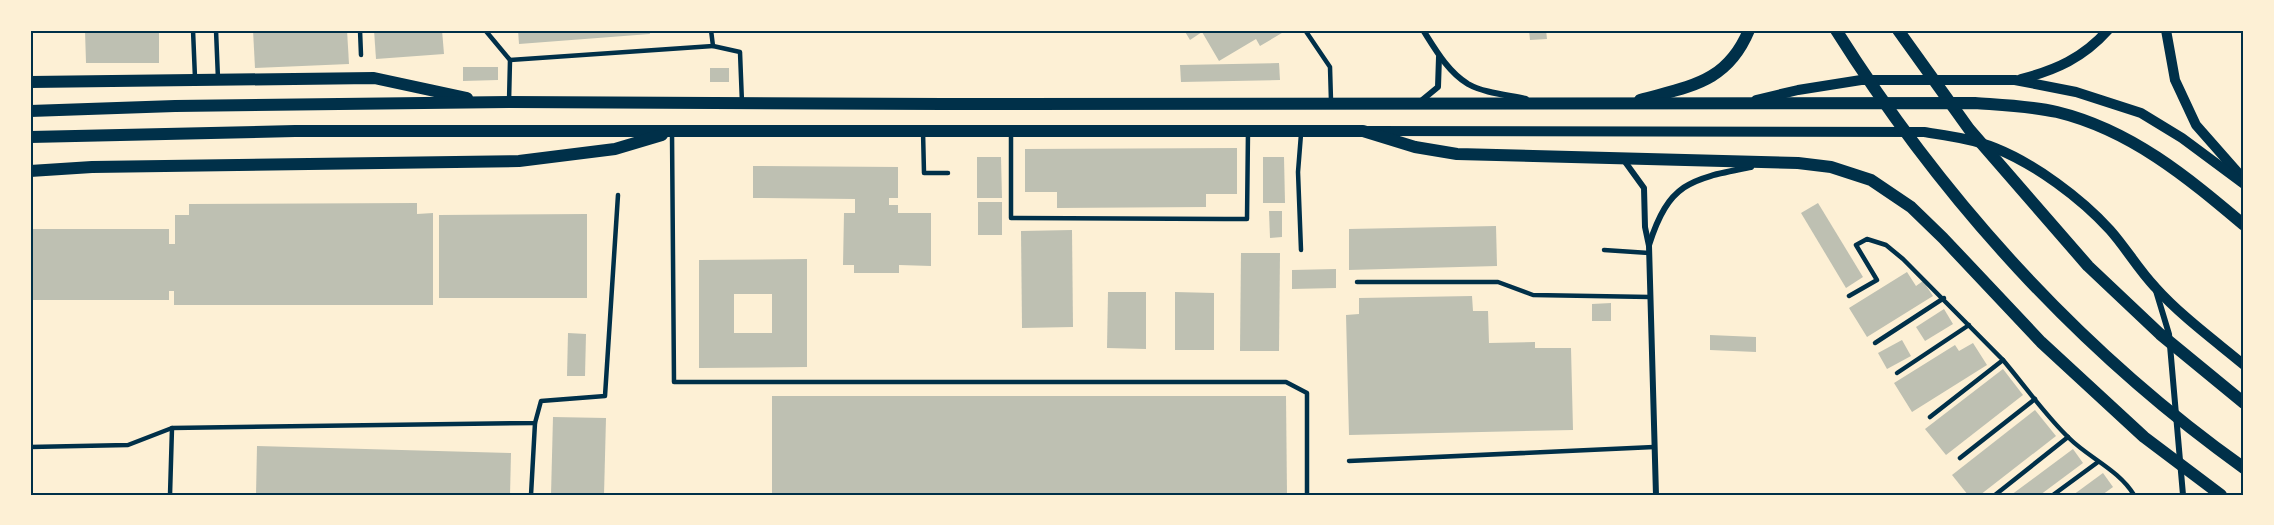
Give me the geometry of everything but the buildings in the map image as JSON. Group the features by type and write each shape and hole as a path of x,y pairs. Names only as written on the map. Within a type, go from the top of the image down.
{"main road":[{"path":"1627,104 1695,84 1719,73 1742,47 1749,30"},
{"path":"1836,30 1855,61 1924,158 2038,291 2113,363 2160,403 2244,468"},
{"path":"1899,30 1969,129 2088,266 2160,334 2244,403"},
{"path":"30,82 374,78 486,102"},
{"path":"30,111 175,106 486,102 1975,104 2018,106 2087,120 2128,138 2165,161 2244,225"},
{"path":"30,137 295,131 1363,131 1415,147 1457,154 1809,164 1871,180 1911,207 2040,342 2144,437 2220,495"},
{"path":"30,171 92,167 519,161 615,149 672,132"}],"street":[{"path":"2015,80 2069,63 2087,51 2108,30"},
{"path":"2166,30 2175,80 2196,125 2244,182"},
{"path":"1424,32 1439,56 1467,83 1480,89 1548,104"},
{"path":"1417,104 1438,87 1439,56"},
{"path":"1738,104 1798,90 1861,80 2015,80 2076,92 2141,113 2182,138 2244,182"},
{"path":"1363,131 1924,132 1971,141 1996,148 2030,165 2084,206 2109,229 2155,287 2199,328 2244,365"},
{"path":"1623,159 1644,188 1645,227 1649,246 1656,495"},
{"path":"1649,246 1658,217 1689,182 1726,171 1775,162"},
{"path":"2155,287 2169,334 2183,495"}],"lane":[{"path":"193,30 195,81"},
{"path":"216,30 218,81"},
{"path":"360,30 361,55"},
{"path":"485,30 510,60 510,102"},
{"path":"711,30 713,46"},
{"path":"1305,30 1329,67 1331,104"},
{"path":"1424,32 1432,30"},
{"path":"510,60 713,46 740,52 742,104"},
{"path":"923,131 924,173 948,173"},
{"path":"1011,131 1011,218 1247,219 1248,131"},
{"path":"1301,131 1298,172 1301,250"},
{"path":"672,132 674,382 1286,382 1307,393 1307,495"},
{"path":"531,495 535,423 542,401 605,396 618,195"},
{"path":"1849,296 1877,280 1856,245 1867,239 1886,245 1944,298 2003,360 2068,437 2126,482 2134,495"},
{"path":"1604,250 1649,253"},
{"path":"1357,282 1498,282 1533,295 1650,297"},
{"path":"1875,343 1944,298"},
{"path":"1897,373 1969,325"},
{"path":"1930,417 2003,360"},
{"path":"1960,458 2035,399"},
{"path":"30,447 128,444 172,428 535,423"},
{"path":"170,495 172,428"},
{"path":"1995,495 2068,437"},
{"path":"1349,461 1654,447"},
{"path":"2053,495 2098,462"}]}
